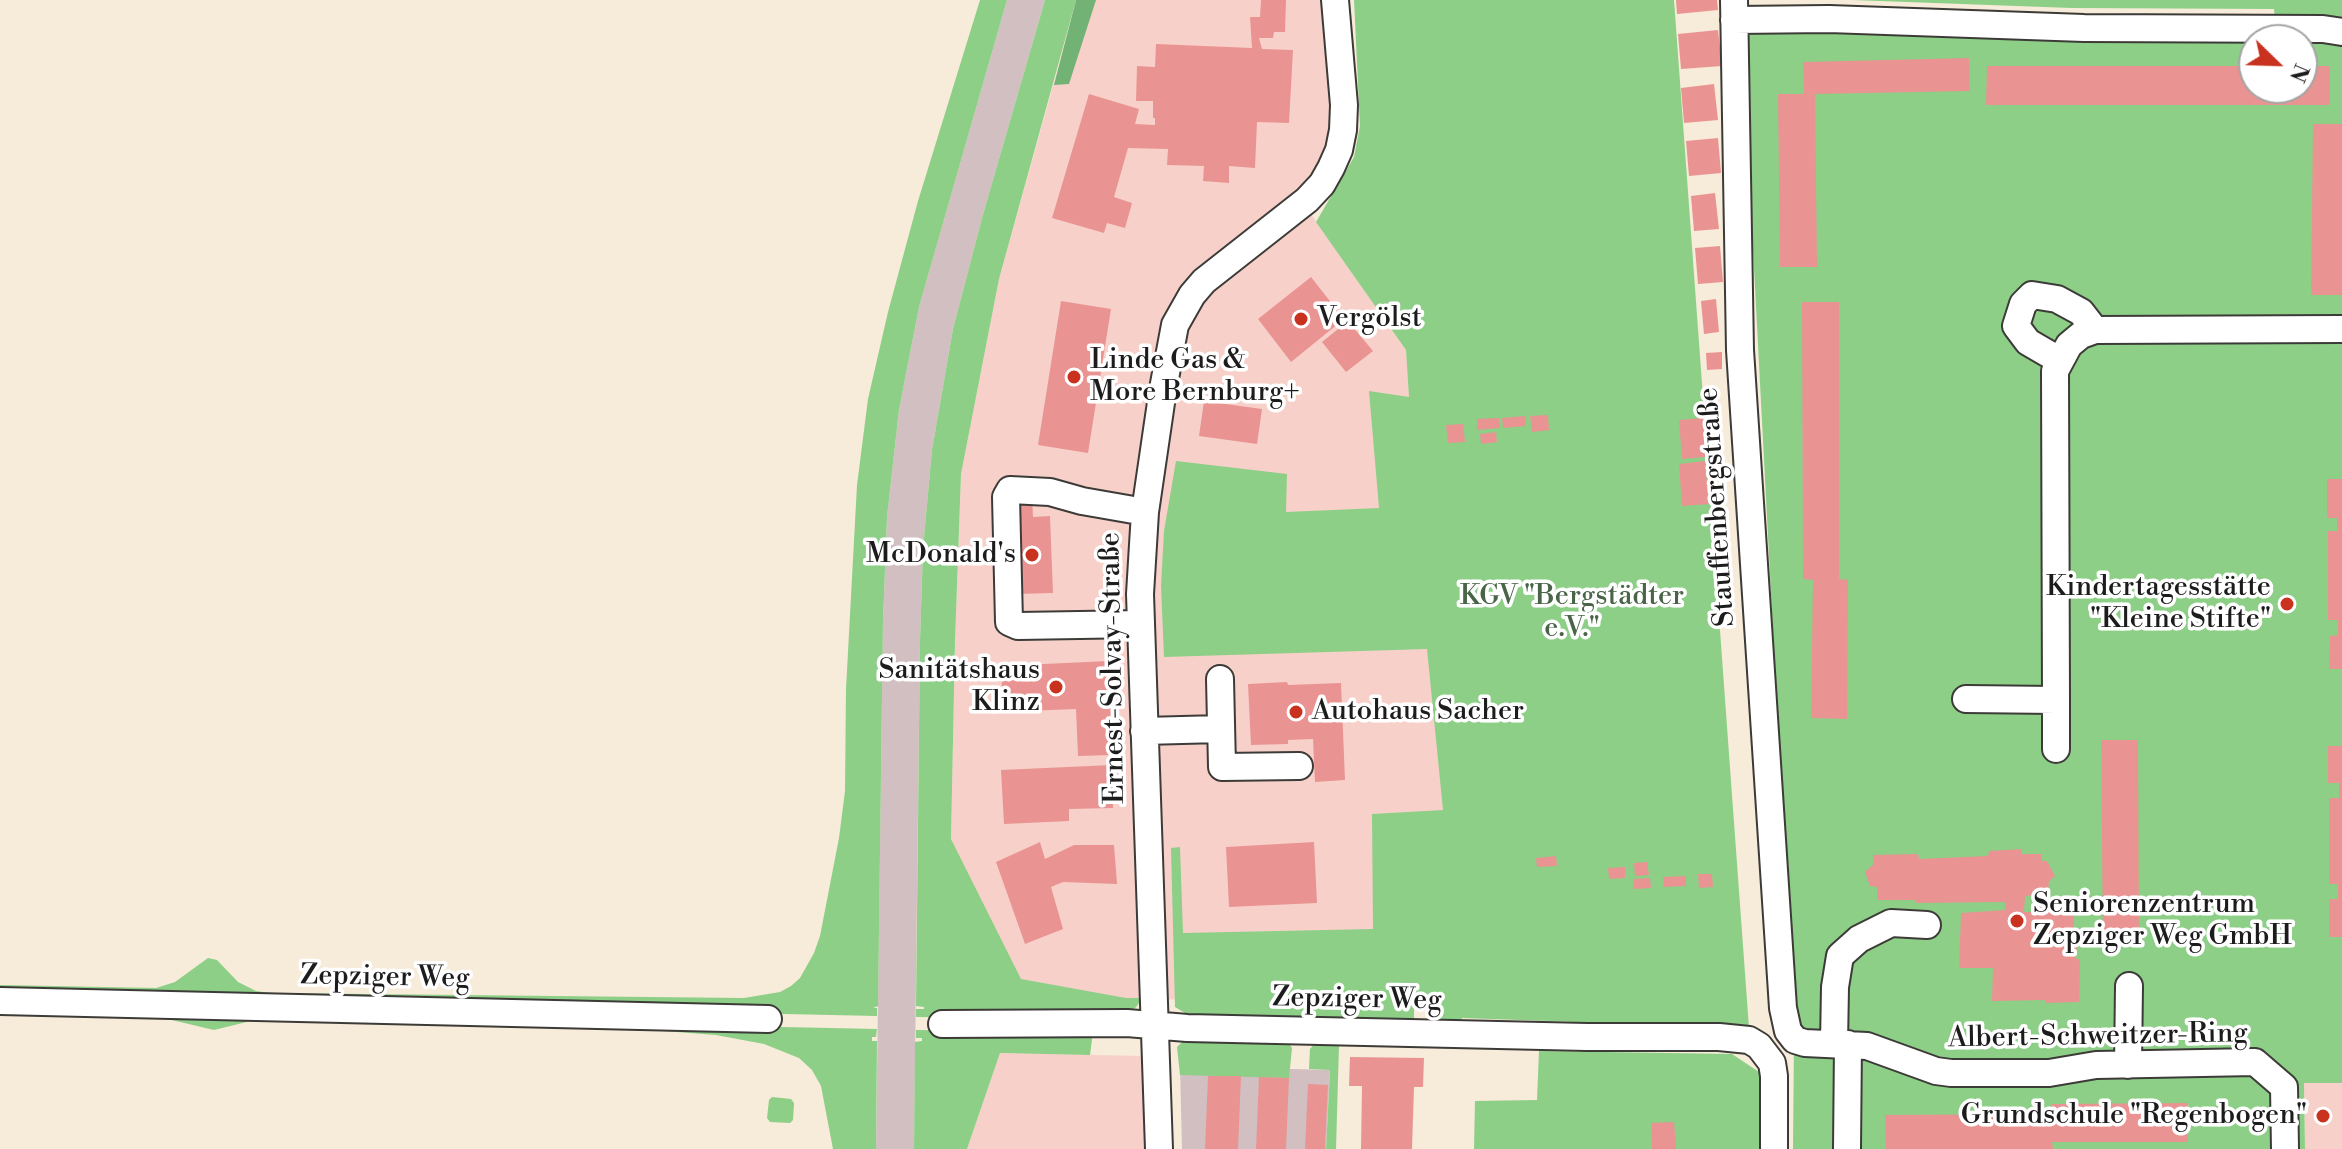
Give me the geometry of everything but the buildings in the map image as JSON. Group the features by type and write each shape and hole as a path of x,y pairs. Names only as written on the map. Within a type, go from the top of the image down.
{"street":[{"name":"Ernest-Solvay-Straße","path":"1159,1149 1141,567 1145,512 1170,348 1181,310 1204,281 1307,200 1322,184 1339,150 1344,105 1335,0"},
{"path":"1734,10 1829,19 2084,28 2323,29 2342,32"},
{"name":"Stauffenbergstraße","path":"1734,10 1740,350 1789,1026"},
{"path":"2059,360 2028,342 2016,326 2023,304 2032,295 2057,299 2081,312 2095,330"},
{"path":"2056,749 2055,371 2069,345 2081,335 2095,330 2342,329"},
{"path":"1141,624 1018,626 1009,622 1006,497 1010,490 1050,492 1145,512"},
{"path":"1220,679 1222,767 1299,766"},
{"path":"1966,699 2056,700"},
{"path":"1144,731 1220,729"},
{"path":"1847,1149 1835,987 1840,956 1859,939 1891,923 1927,925"},
{"path":"2128,1065 2129,986"},
{"name":"Zepziger Weg","path":"0,1001 768,1019"},
{"path":"1763,1056 1780,1058 1789,1026 1776,1020 1764,1031 1763,1056 1774,1149"},
{"name":"Zepziger Weg","path":"942,1024 1127,1023 1216,1029 1719,1037 1763,1056"},
{"name":"Albert-Schweitzer-Ring","path":"1789,1026 1805,1043 1881,1050 1936,1071 1951,1073 2049,1073 2096,1065 2255,1062 2284,1087 2285,1149"}],"shaded area":[{"path":"1007,0 1045,0 953,329 932,450 923,548 920,641 914,1149 876,1149 883,621 887,517 899,410 919,307"},
{"path":"1077,0 1324,0 1331,79 1329,139 1312,179 1297,194 1406,350 1460,1004 1016,997 951,839 961,474 999,279"},
{"path":"1000,1053 1142,1056 1147,1149 967,1149"},
{"path":"1180,1066 1330,1070 1326,1149 1182,1149"},
{"name":"Grundschule \"Regenbogen\"","path":"2304,1082 2342,1083 2342,1149 2305,1149"}],"green space":[{"path":"980,0 1007,0 919,307 899,410 887,517 878,1006 873,1008 877,1008 877,1016 0,997 0,985 156,988 175,982 208,958 217,960 238,982 256,991 271,993 744,998 780,992 800,978 820,936 845,791 846,689 857,485 868,399 918,201"},
{"path":"1045,0 1076,0 999,279 961,474 951,839 1021,979 1126,998 1142,998 1130,1013 1108,1019 916,1017 916,1009 924,1009 916,1006 920,641 923,548 932,450 953,329"},
{"path":"1076,0 1096,0 1069,84 1054,85"},
{"name":"KGV \"Bergstädter e.V.\"","path":"1354,0 1674,0 1749,1028 1462,1018 1461,1021 1439,1021 1438,1006 1414,1006 1414,1020 1193,1015 1175,1007 1171,848 1180,847 1183,933 1373,929 1372,814 1443,810 1427,649 1164,657 1161,586 1164,531 1176,461 1287,474 1286,512 1379,508 1369,391 1409,397 1406,350 1316,222 1354,157 1360,126"},
{"path":"1852,0 2342,0 2342,26 2275,22 2274,9 2072,8"},
{"path":"1749,29 2238,38 2238,104 2318,104 2318,40 2342,44 2342,1083 2304,1083 2305,1149 1793,1149 1794,1035 1742,38"},
{"path":"159,1017 263,1018 214,1030"},
{"path":"654,1021 687,1025 877,1029 876,1037 872,1037 872,1041 877,1041 876,1149 833,1149 821,1086 812,1070 799,1058 764,1044 716,1035 650,1030"},
{"path":"916,1030 1093,1032 1090,1055 1000,1053 967,1149 914,1149 915,1042 922,1041 922,1038 916,1038"},
{"path":"1183,1041 1289,1043 1292,1048 1289,1078 1180,1075 1177,1047"},
{"path":"1314,1044 1339,1045 1336,1149 1326,1149 1330,1070 1309,1069 1310,1049"},
{"path":"1539,1051 1732,1054 1762,1074 1763,1149 1474,1149 1475,1101 1537,1100"},
{"path":"772,1097 791,1099 794,1103 790,1123 770,1122 767,1118"}],"place":[{"name":"Vergölst","path":"1301,319"},
{"name":"Linde Gas & More Bernburg+","path":"1074,377"},
{"name":"McDonald's","path":"1032,555"},
{"name":"Kindertagesstätte \"Kleine Stifte\"","path":"2287,604"},
{"name":"Sanitätshaus Klinz","path":"1056,687"},
{"name":"Autohaus Sacher","path":"1296,712"},
{"name":"Seniorenzentrum Zepziger Weg GmbH","path":"2017,921"},
{"name":"Grundschule \"Regenbogen\"","path":"2323,1116"}]}
